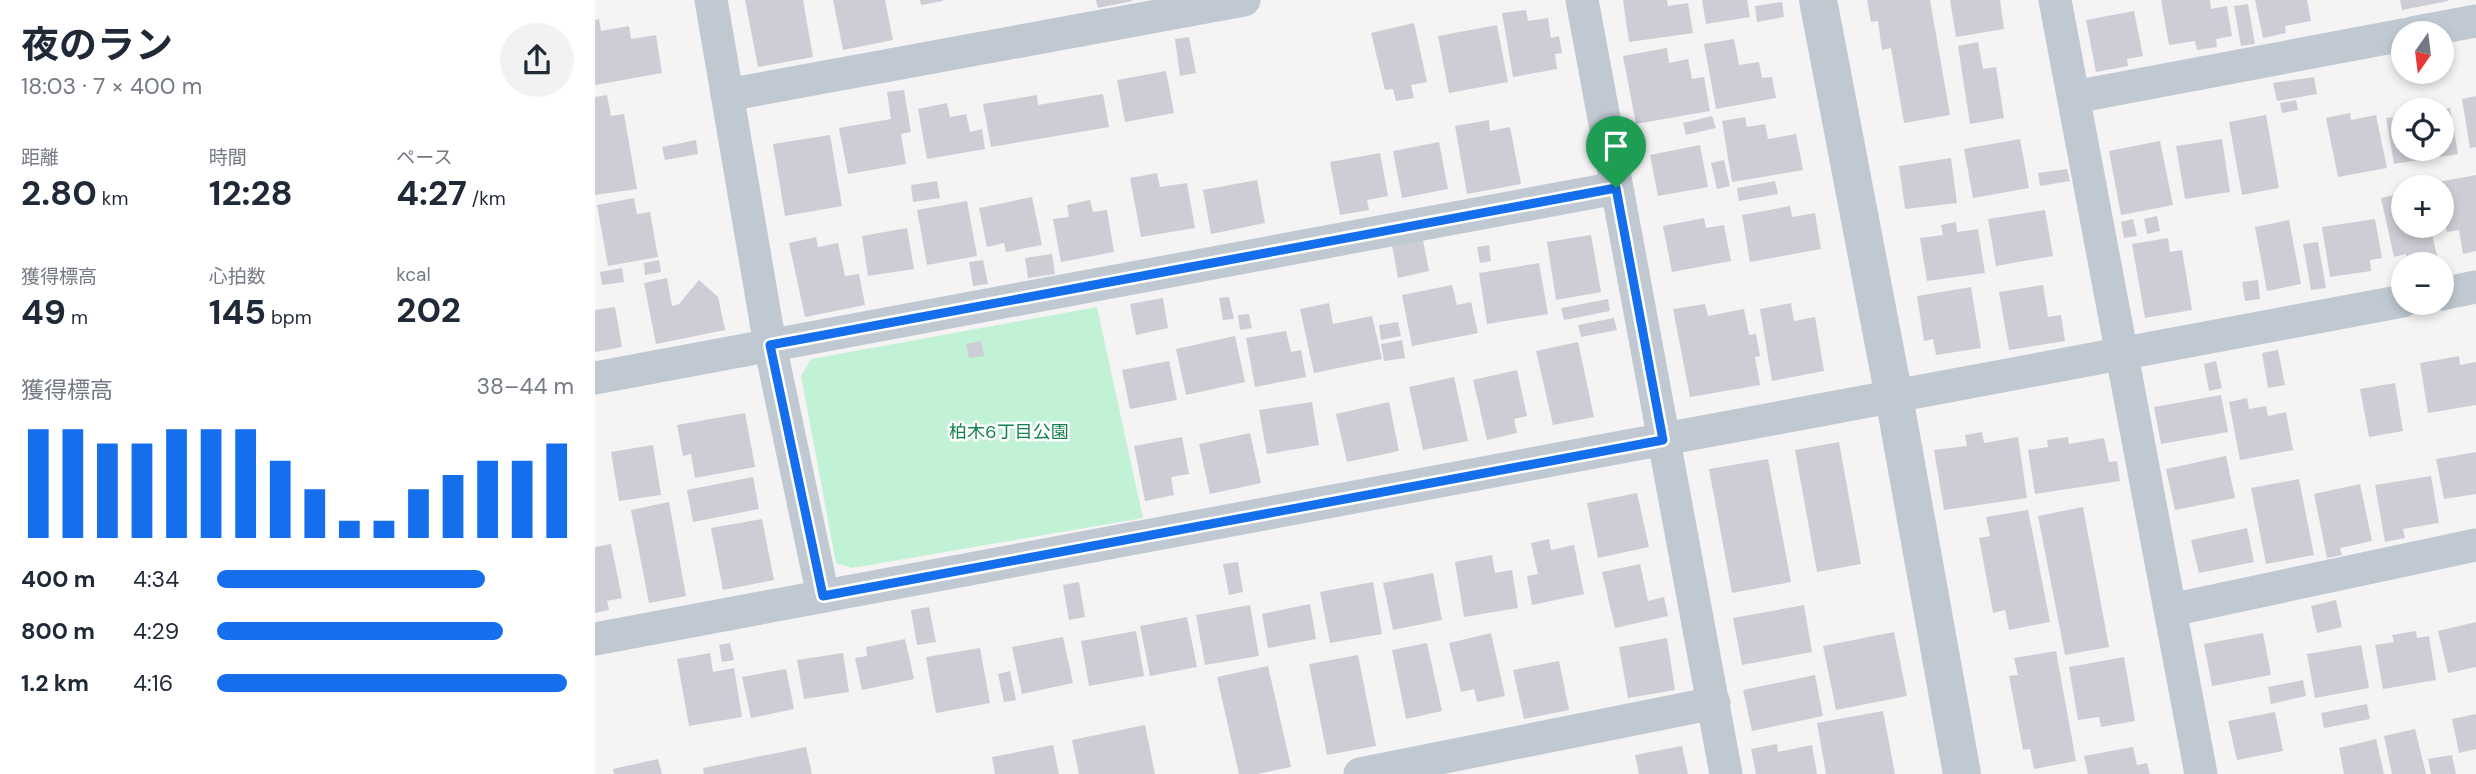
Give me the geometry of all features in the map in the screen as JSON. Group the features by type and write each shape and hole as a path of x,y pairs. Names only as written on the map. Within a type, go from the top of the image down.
{"street":[{"path":"711,0 770,345 823,596"},
{"path":"727,95 1244,0"},
{"path":"1582,0 1726,774"},
{"path":"1818,0 1894,397 1962,774"},
{"path":"2055,0 2201,774"},
{"path":"2454,25 2476,21"},
{"path":"2074,97 2391,37"},
{"path":"595,378 1616,188"},
{"path":"2454,291 2476,287"},
{"path":"595,639 2391,303"},
{"path":"2171,610 2476,545"},
{"path":"1360,774 1714,702"}],"green space":[{"name":"柏木6丁目公園","path":"1097,307 1143,518 852,568 836,563 801,376 811,359"}],"building":[{"path":"745,0 803,0 813,57 758,67"},
{"path":"833,0 885,0 893,40 843,50"},
{"path":"920,0 943,0 943,1 921,5"},
{"path":"1096,0 1132,0 1132,1 1098,8"},
{"path":"1623,0 1667,0 1668,6 1688,3 1693,33 1629,42"},
{"path":"1702,0 1747,0 1750,17 1706,24"},
{"path":"1867,0 1930,0 1950,115 1904,123 1891,48 1882,50 1878,21 1871,22"},
{"path":"1950,0 2000,0 2004,29 1956,37"},
{"path":"2161,0 2210,0 2211,9 2227,6 2232,36 2216,39 2217,47 2197,50 2195,41 2169,45"},
{"path":"2255,0 2307,0 2311,21 2285,26 2286,33 2263,38"},
{"path":"2400,0 2448,0 2448,1 2402,10"},
{"path":"1782,2 1784,17 1757,22 1755,6"},
{"path":"2248,4 2255,44 2241,46 2234,6"},
{"path":"1526,10 1528,21 1548,18 1551,38 1559,36 1562,53 1555,54 1557,69 1513,77 1502,13"},
{"path":"2134,11 2143,56 2127,59 2128,66 2096,72 2086,20"},
{"path":"599,19 601,31 629,26 631,39 656,35 662,73 595,85 595,20"},
{"path":"1414,23 1427,82 1411,85 1414,98 1396,101 1393,89 1385,90 1371,33"},
{"path":"1497,25 1508,82 1449,93 1438,36"},
{"path":"1189,37 1196,73 1180,76 1175,39"},
{"path":"1734,39 1739,65 1759,62 1762,78 1772,77 1776,98 1716,109 1704,44"},
{"path":"1978,42 1983,69 1996,67 2004,118 1970,124 1958,46"},
{"path":"1667,48 1669,63 1688,59 1692,79 1704,77 1710,111 1636,124 1623,56"},
{"path":"1166,71 1174,113 1125,122 1117,80"},
{"path":"2314,77 2317,94 2277,101 2273,83"},
{"path":"904,90 911,132 901,134 906,164 848,174 839,128 891,119 887,92"},
{"path":"1103,94 1109,127 991,147 983,104 1037,95 1038,105"},
{"path":"607,95 611,116 624,114 637,189 595,195 595,97"},
{"path":"2476,96 2476,147 2470,148 2462,99"},
{"path":"2296,100 2298,110 2282,113 2280,103"},
{"path":"947,103 950,117 966,114 970,132 982,129 985,149 927,159 918,109"},
{"path":"2350,113 2351,120 2376,115 2387,168 2338,177 2326,118"},
{"path":"2266,115 2279,188 2242,195 2229,122"},
{"path":"1712,116 1716,128 1686,135 1683,123"},
{"path":"1745,117 1747,127 1765,124 1768,139 1796,134 1803,170 1732,182 1722,121"},
{"path":"2391,117 2391,147 2386,118"},
{"path":"1489,120 1490,131 1510,127 1521,184 1467,194 1455,126"},
{"path":"2454,131 2458,154 2454,155"},
{"path":"830,135 842,206 785,216 773,144"},
{"path":"2020,139 2029,188 1973,198 1964,149"},
{"path":"2222,139 2230,192 2185,199 2176,146"},
{"path":"696,140 698,154 665,160 662,147"},
{"path":"2160,141 2173,205 2121,215 2109,151"},
{"path":"1439,142 1448,189 1402,198 1393,151"},
{"path":"1700,145 1708,187 1658,196 1650,155"},
{"path":"1380,153 1388,196 1367,200 1369,210 1340,215 1330,162"},
{"path":"1951,158 1957,203 1905,209 1899,166"},
{"path":"1724,160 1730,186 1717,189 1711,163"},
{"path":"2067,169 2070,181 2040,186 2038,173"},
{"path":"1157,173 1160,187 1187,183 1195,228 1141,237 1130,178"},
{"path":"2476,175 2476,251 2463,254 2459,230 2454,231 2454,179"},
{"path":"1257,180 1265,223 1211,234 1203,190"},
{"path":"937,181 940,198 913,202 911,185"},
{"path":"1775,181 1778,194 1739,201 1737,188"},
{"path":"2391,196 2391,238 2433,238 2436,252 2393,252 2381,198"},
{"path":"1032,197 1042,245 1006,252 1004,243 987,247 979,208"},
{"path":"634,198 637,214 650,212 658,257 608,266 597,205"},
{"path":"1090,200 1093,212 1107,210 1114,252 1061,262 1053,219 1069,217 1067,205"},
{"path":"967,201 977,256 927,265 917,210"},
{"path":"1790,206 1792,217 1815,213 1821,249 1750,262 1742,215"},
{"path":"2045,210 2053,256 1996,266 1988,219"},
{"path":"2157,216 2160,231 2147,234 2144,219"},
{"path":"1704,218 1706,228 1724,225 1731,261 1672,272 1663,226"},
{"path":"2133,219 2137,236 2124,238 2121,222"},
{"path":"2375,219 2382,258 2370,260 2371,271 2330,277 2322,227"},
{"path":"2289,220 2301,284 2267,291 2255,227"},
{"path":"1956,222 1957,232 1978,229 1985,273 1927,281 1920,238 1943,235 1941,225"},
{"path":"907,228 914,269 868,276 862,236"},
{"path":"1591,235 1601,292 1556,300 1547,242"},
{"path":"816,237 818,247 838,243 845,276 859,274 865,305 805,317 789,243"},
{"path":"2168,238 2170,252 2182,250 2192,310 2145,318 2132,244"},
{"path":"1423,240 1429,271 1398,278 1392,245"},
{"path":"2318,242 2326,288 2311,290 2303,244"},
{"path":"1489,245 1491,261 1480,263 1477,247"},
{"path":"1052,254 1055,274 1028,278 1025,258"},
{"path":"659,260 661,272 645,275 644,263"},
{"path":"983,260 988,284 973,286 969,262"},
{"path":"1539,263 1548,314 1487,324 1479,273"},
{"path":"622,268 624,282 602,285 600,272"},
{"path":"667,278 672,306 679,304 699,280 718,297 725,330 656,344 644,283"},
{"path":"2258,280 2260,299 2245,301 2242,282"},
{"path":"1452,285 1457,305 1471,302 1478,333 1412,346 1402,295"},
{"path":"2043,285 2048,317 2061,315 2065,341 2009,350 1999,292"},
{"path":"1971,287 1981,348 1936,355 1933,339 1924,341 1917,296"},
{"path":"1229,297 1234,319 1223,320 1219,298"},
{"path":"1163,298 1168,328 1136,335 1130,304"},
{"path":"1608,299 1610,311 1564,320 1561,308"},
{"path":"1329,303 1333,324 1372,316 1382,359 1314,373 1300,309"},
{"path":"1791,303 1794,321 1815,317 1824,371 1772,381 1760,309"},
{"path":"1705,304 1708,316 1744,309 1749,335 1756,334 1760,356 1755,357 1760,385 1690,397 1673,309"},
{"path":"615,307 622,347 595,352 595,310"},
{"path":"1249,314 1252,328 1240,330 1238,315"},
{"path":"1614,318 1617,330 1581,337 1578,325"},
{"path":"1398,322 1401,336 1381,340 1379,325"},
{"path":"1286,331 1291,352 1301,350 1306,377 1255,387 1246,338"},
{"path":"1235,336 1245,382 1186,395 1176,349"},
{"path":"1402,340 1405,358 1384,361 1381,344"},
{"path":"981,341 984,356 969,358 966,344"},
{"path":"1578,342 1594,417 1553,425 1536,351"},
{"path":"2278,350 2285,385 2268,388 2262,353"},
{"path":"2459,356 2460,365 2476,362 2476,405 2428,413 2420,363"},
{"path":"1169,361 1177,400 1130,409 1122,370"},
{"path":"2216,361 2222,388 2209,391 2204,364"},
{"path":"1517,370 1527,416 1514,419 1517,433 1487,440 1473,380"},
{"path":"1454,377 1468,441 1423,450 1409,387"},
{"path":"2395,383 2403,431 2369,437 2360,389"},
{"path":"2221,395 2228,432 2161,444 2154,407"},
{"path":"2247,398 2249,409 2266,406 2268,416 2286,412 2293,450 2240,460 2229,402"},
{"path":"1312,402 1319,445 1267,454 1259,410"},
{"path":"1389,402 1399,451 1347,462 1336,414"},
{"path":"745,413 755,467 695,478 691,454 683,456 677,425"},
{"path":"1982,432 1984,443 2018,437 2027,498 1944,510 1934,450 1967,446 1965,435"},
{"path":"1250,433 1261,483 1210,494 1199,444"},
{"path":"1182,437 1189,474 1171,477 1174,495 1145,501 1134,446"},
{"path":"2068,437 2069,444 2104,438 2109,462 2117,461 2120,481 2035,494 2028,450 2048,447 2047,440"},
{"path":"1839,442 1861,564 1817,572 1795,450"},
{"path":"653,445 661,495 619,501 611,452"},
{"path":"2476,452 2476,494 2444,499 2436,459"},
{"path":"2226,456 2235,498 2175,510 2166,469"},
{"path":"1768,459 1791,582 1732,593 1709,469"},
{"path":"2431,476 2439,523 2403,529 2405,538 2385,542 2375,485"},
{"path":"753,477 759,509 693,522 687,490"},
{"path":"2299,479 2314,555 2266,564 2251,488"},
{"path":"2360,484 2372,541 2340,548 2342,555 2327,558 2314,494"},
{"path":"1637,493 1649,547 1598,558 1587,503"},
{"path":"669,502 686,596 649,603 631,510"},
{"path":"2083,507 2109,647 2065,655 2038,516"},
{"path":"2028,510 2050,622 2009,630 2005,610 1993,613 1979,538 1990,536 1986,517"},
{"path":"762,519 774,580 723,590 711,528"},
{"path":"2247,528 2254,562 2199,573 2191,540"},
{"path":"1549,539 1551,550 1574,545 1584,594 1532,605 1527,576 1538,574 1531,543"},
{"path":"611,544 622,598 607,601 609,610 595,613 595,547"},
{"path":"1492,555 1495,573 1512,570 1518,608 1464,617 1455,562"},
{"path":"1238,562 1243,592 1229,595 1223,564"},
{"path":"1640,564 1648,601 1664,597 1668,616 1615,628 1602,572"},
{"path":"1433,573 1442,620 1393,630 1383,583"},
{"path":"1079,582 1085,617 1069,620 1063,585"},
{"path":"1373,582 1382,634 1330,643 1320,592"},
{"path":"2336,600 2342,627 2317,633 2311,606"},
{"path":"1310,604 1316,639 1268,648 1262,614"},
{"path":"1250,605 1259,656 1205,665 1196,615"},
{"path":"1804,605 1812,652 1742,665 1733,618"},
{"path":"929,607 936,642 917,645 911,610"},
{"path":"1187,617 1197,667 1150,676 1140,626"},
{"path":"2476,622 2476,667 2448,673 2438,631"},
{"path":"1136,631 1144,676 1089,686 1081,641"},
{"path":"2416,631 2417,638 2429,636 2436,680 2383,689 2375,645 2394,642 2392,635"},
{"path":"1894,632 1907,696 1836,710 1823,646"},
{"path":"1491,633 1505,696 1477,702 1474,689 1461,692 1449,643"},
{"path":"2263,633 2271,675 2212,686 2204,644"},
{"path":"1063,637 1073,683 1022,694 1012,647"},
{"path":"1667,638 1675,690 1628,698 1619,647"},
{"path":"905,639 914,679 862,690 855,658 867,656 866,647"},
{"path":"730,643 734,660 722,662 719,645"},
{"path":"1427,643 1442,711 1406,719 1392,650"},
{"path":"2361,645 2369,688 2315,698 2307,654"},
{"path":"980,648 990,703 936,713 926,657"},
{"path":"2056,651 2076,761 2034,769 2030,749 2023,750 2009,676 2018,675 2014,658"},
{"path":"710,653 713,672 734,668 742,717 689,726 677,659"},
{"path":"843,653 849,692 804,699 797,660"},
{"path":"1358,655 1376,746 1327,755 1309,664"},
{"path":"2124,657 2135,721 2101,727 2099,717 2078,720 2069,667"},
{"path":"1559,661 1569,710 1524,719 1513,670"},
{"path":"1268,666 1291,767 1257,774 1239,774 1217,677"},
{"path":"786,669 794,709 751,718 742,677"},
{"path":"1010,671 1016,700 1004,702 998,674"},
{"path":"1815,675 1823,716 1752,731 1743,690"},
{"path":"2303,680 2306,696 2271,704 2268,687"},
{"path":"2367,704 2370,719 2324,728 2321,713"},
{"path":"1883,711 1895,774 1826,774 1817,723"},
{"path":"2275,712 2283,751 2237,760 2228,721"},
{"path":"2476,714 2476,749 2459,753 2452,719"},
{"path":"1145,725 1155,774 1079,774 1072,740"},
{"path":"2415,729 2426,774 2392,774 2384,736"},
{"path":"2376,739 2384,774 2344,774 2339,748"},
{"path":"1777,744 1778,752 1812,745 1817,774 1756,774 1751,749"},
{"path":"1053,745 1059,774 995,774 992,757"},
{"path":"1682,746 1688,774 1639,774 1635,755"},
{"path":"806,747 812,774 704,774 703,768"},
{"path":"2133,747 2137,765 2147,763 2150,774 2088,774 2084,756"},
{"path":"2452,755 2456,774 2431,774 2428,759"},
{"path":"658,759 662,774 614,774 613,769"}],"route":[{"path":"1616,188 1663,440 823,596 770,345 1616,188"}]}
